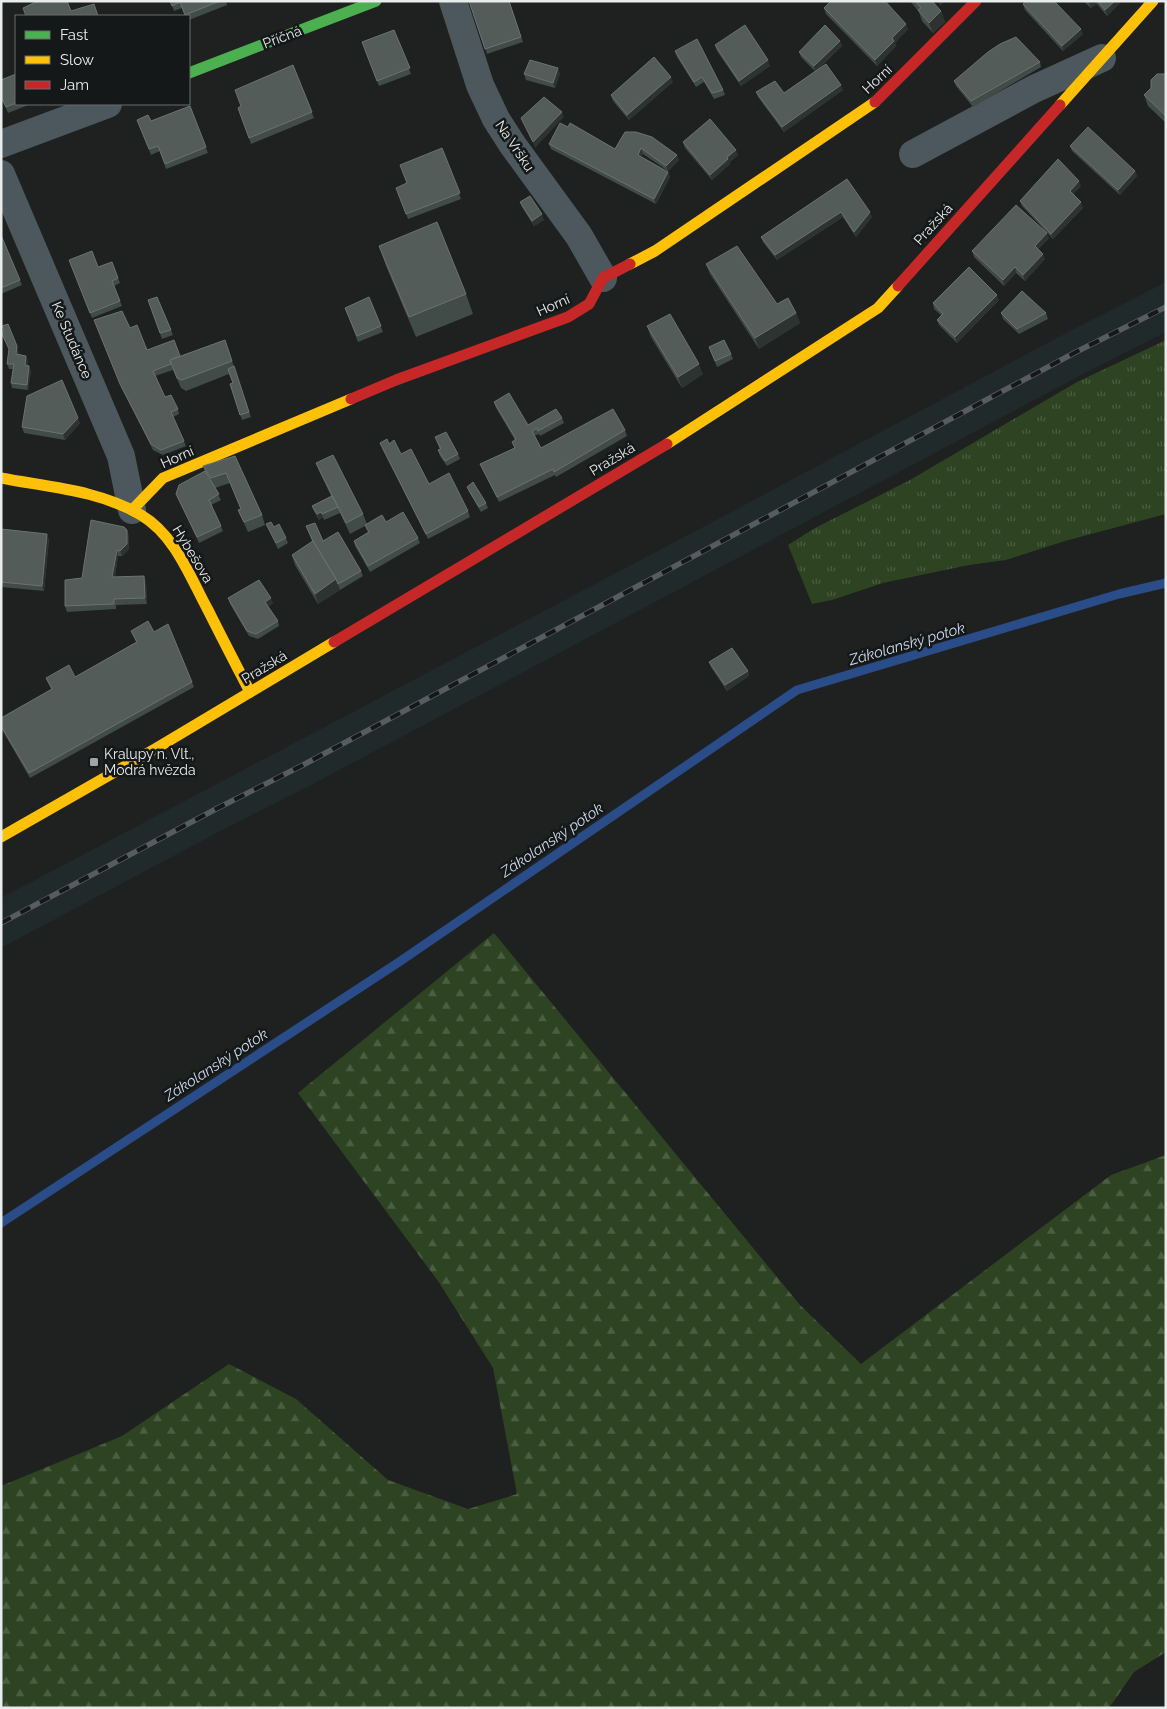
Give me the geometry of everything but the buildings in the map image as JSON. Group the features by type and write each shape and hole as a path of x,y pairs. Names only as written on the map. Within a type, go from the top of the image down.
{"street":[{"name":"Příčná","path":"190,73 376,1"},
{"name":"Na Vršku","path":"453,1 480,85 496,119 579,236 603,278"},
{"name":"Horní","path":"132,510 163,478 396,380 568,317 589,304 603,278 655,251 879,100 976,1"},
{"name":"Pražská","path":"1,837 250,692 689,431 878,308 1153,1"},
{"path":"913,154 1034,89 1102,58"},
{"path":"1,144 105,105"},
{"name":"Ke Studánce","path":"1,174 121,456 132,510"},
{"name":"Hybešova","path":"1,478 104,498 144,516 159,528 172,544 184,564 250,692"}],"shaded area":[{"path":"1166,282 1166,332 1087,372 1,948 1,898 1066,333"}],"green space":[{"path":"1166,340 1166,514 1065,541 1006,560 969,565 883,583 832,600 812,604 788,545 815,528 910,480 1077,382"},
{"path":"494,933 800,1305 861,1364 1111,1175 1166,1155 1166,1652 1134,1672 1109,1708 1,1708 1,1486 122,1436 229,1364 296,1399 388,1480 468,1509 517,1494 493,1368 438,1281 298,1093"}],"waterway":[{"name":"Zákolanský potok","path":"1,1223 399,962 797,690 1119,594 1166,583"}],"railway":[{"path":"1,923 303,765 1076,352 1166,307"}],"traffic: fast":[{"path":"190,73 376,1"}],"traffic: slow":[{"path":"1060,105 1153,1"},
{"path":"630,264 655,251 875,102"},
{"path":"667,444 878,308 898,286"},
{"path":"132,510 163,478 351,399"},
{"path":"1,478 54,487 108,500 141,515 153,523 172,545 188,571 250,692"},
{"path":"1,837 155,749 334,642"}],"traffic: jam":[{"path":"875,102 976,1"},
{"path":"898,286 1060,105"},
{"path":"351,399 396,380 568,317 589,304 603,278 630,264"},
{"path":"334,642 667,444"}],"place":[{"name":"Kralupy n. Vlt., Modrá hvězda","path":"94,762"}]}
